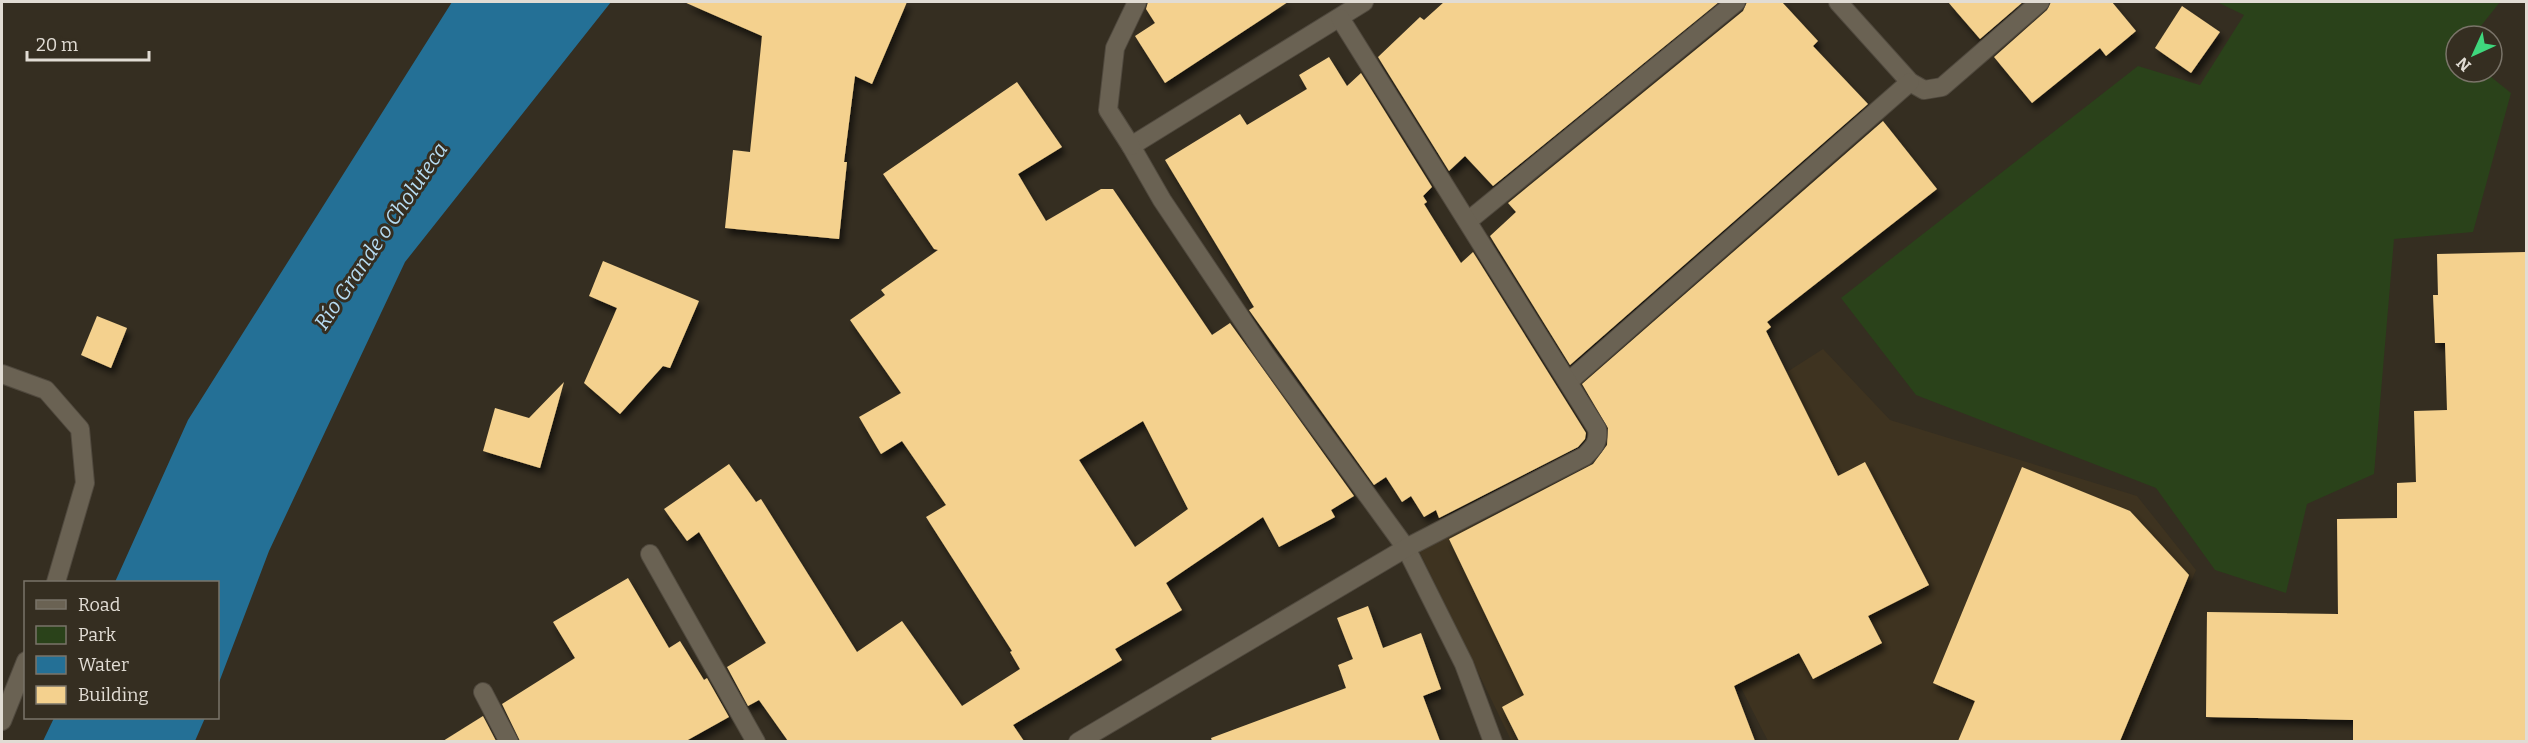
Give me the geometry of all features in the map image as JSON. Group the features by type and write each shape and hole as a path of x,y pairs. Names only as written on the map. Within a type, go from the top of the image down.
{"street":[{"path":"1137,2 1116,48 1108,110 1162,200 1265,354 1406,548 1464,664 1493,741"},
{"path":"1131,146 1364,2"},
{"path":"1468,221 1736,2"},
{"path":"1838,2 1910,82 1924,90 1942,87 2040,2"},
{"path":"1078,741 1406,548 1585,456 1594,447 1598,438 1597,429 1340,18"},
{"path":"1568,382 1910,82"},
{"path":"2,374 46,390 80,429 85,483 56,581"},
{"path":"650,554 756,741"},
{"path":"2,721 24,666"},
{"path":"483,692 509,741"}],"shaded area":[{"path":"1823,349 1890,420 2137,496 2196,570 2124,741 1768,741 1738,682 1697,688 1559,741 1512,742 1419,551 1762,388"}],"green space":[{"path":"2217,2 2500,2 2483,24 2444,24 2444,84 2500,84 2511,93 2473,232 2394,239 2374,474 2307,504 2286,593 2215,570 2156,488 1916,395 1841,298 2138,66 2200,85 2244,15"}],"water":[{"name":"Río Grande o Choluteca","path":"452,2 611,2 405,262 269,551 219,682 219,581 115,581 188,420"},
{"path":"54,719 205,719 195,741 43,741"}],"building":[{"path":"684,2 907,2 872,84 855,76 844,162 847,162 839,239 725,228 733,150 750,152 762,36"},
{"path":"1148,2 1288,2 1165,83 1135,36 1155,23 1146,9"},
{"path":"1444,2 1719,2 1493,186 1465,156 1449,171 1378,57 1420,17 1424,20"},
{"path":"1747,2 1782,2 1818,41 1813,46 1868,104 1570,365 1490,236 1516,212 1508,203 1743,11"},
{"path":"1948,2 2023,2 1980,39"},
{"path":"2051,2 2112,2 2136,31 2106,56 2100,48 2032,103 1994,57 2047,10"},
{"path":"2182,6 2220,32 2191,73 2155,48"},
{"path":"1329,57 1347,86 1361,73 1432,187 1423,196 1427,202 1424,204 1461,263 1473,252 1586,433 1585,439 1578,447 1439,518 1436,510 1424,517 1411,496 1402,502 1386,477 1374,485 1249,310 1254,307 1165,160 1240,114 1247,125 1307,89 1299,75"},
{"path":"1017,82 1062,147 1018,174 1046,221 1101,189 1113,189 1212,335 1230,323 1354,496 1331,510 1335,517 1279,547 1263,517 1166,583 1182,610 1115,649 1122,660 1013,725 1024,741 788,741 759,700 748,706 727,667 766,643 699,532 687,541 664,509 729,464 756,502 761,499 857,652 902,621 962,706 1020,669 1010,652 1012,651 926,517 946,505 902,441 881,454 859,417 901,393 850,320 885,295 881,290 938,250 934,249 883,174","holes":["1143,421 1188,509 1135,547 1079,460"]},
{"path":"1883,121 1937,189 1767,322 1771,327 1766,331 1838,476 1865,462 1929,585 1868,616 1882,643 1813,679 1799,653 1734,686 1755,741 1519,741 1502,707 1524,695 1449,539 1593,464 1607,445 1608,428 1582,384"},
{"path":"2526,252 2526,741 2353,741 2353,720 2206,717 2207,612 2338,614 2337,519 2397,518 2397,483 2416,482 2414,411 2447,410 2445,343 2435,343 2433,295 2438,295 2437,254"},
{"path":"603,261 699,301 670,368 663,366 620,414 584,383 617,308 589,296"},
{"path":"97,316 127,328 111,368 81,355"},
{"path":"564,382 540,468 483,451 495,408 529,418"},
{"path":"2022,467 2130,511 2189,575 2120,741 1958,741 1975,701 1933,683"},
{"path":"628,578 669,648 680,641 704,680 707,678 729,717 686,741 520,741 502,704 575,658 553,622"},
{"path":"1368,606 1383,648 1421,633 1441,689 1423,696 1440,741 1212,741 1211,738 1346,688 1338,665 1353,659 1337,618"},
{"path":"483,716 496,741 443,741"}]}
